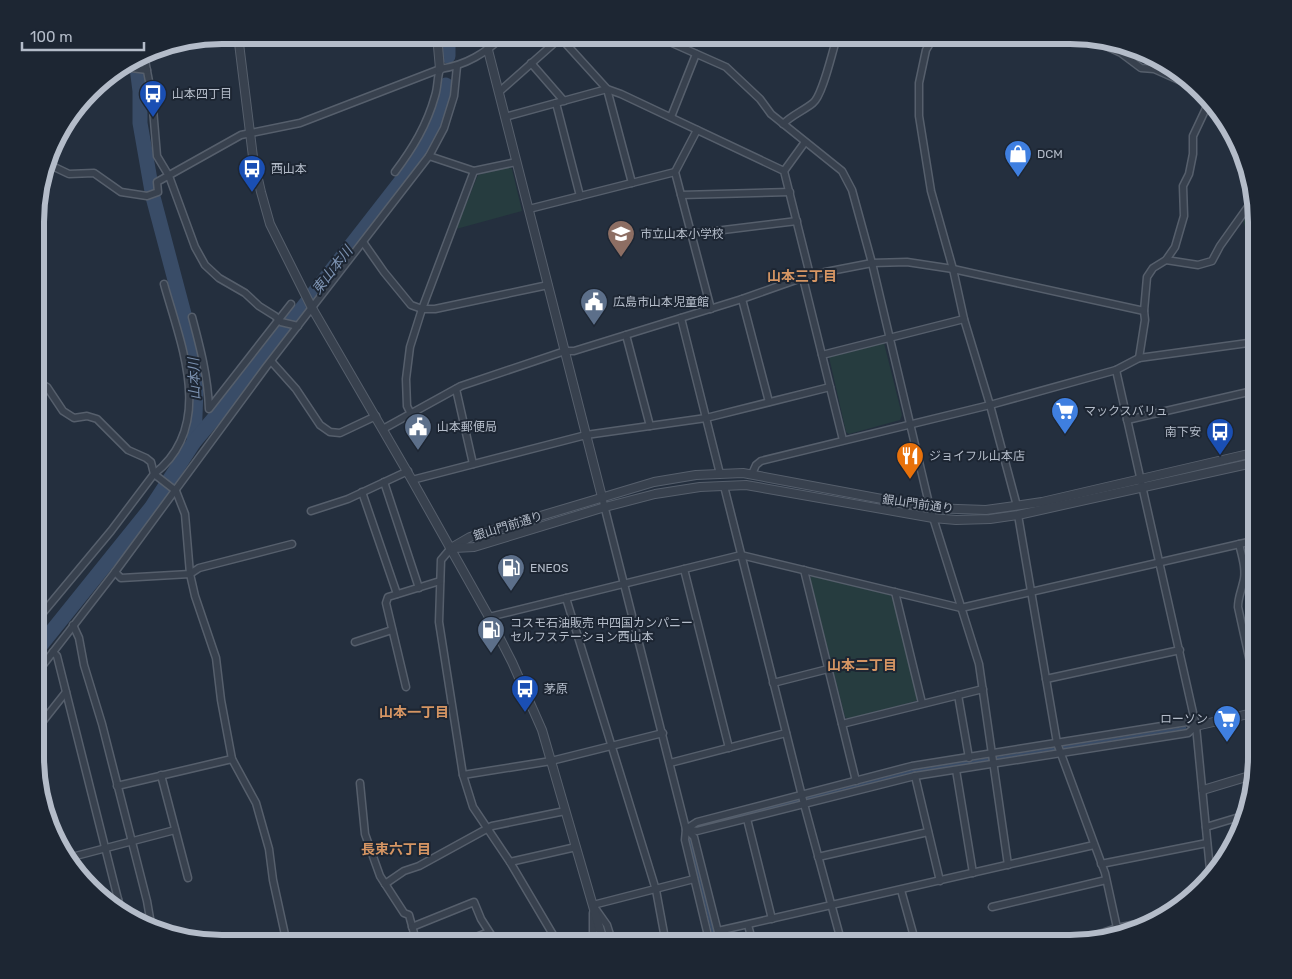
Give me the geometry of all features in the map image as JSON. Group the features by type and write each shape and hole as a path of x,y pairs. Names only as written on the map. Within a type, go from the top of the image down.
{"street":[{"path":"239,44 253,157 258,183 270,224 311,306 408,471 512,662 542,730 601,935"},
{"path":"396,172 414,146 427,120 436,93 440,69 438,44"},
{"path":"53,166 69,174 94,172 121,192 147,196 158,192 157,182 241,135 300,123 440,69 457,66 488,50 495,44"},
{"path":"499,92 552,44"},
{"path":"565,44 607,89 784,171 810,275"},
{"path":"674,44 726,67 784,124 842,171 852,190 872,264 930,508 979,664 1008,865"},
{"path":"784,124 788,118 814,102 819,94 835,44"},
{"path":"930,44 926,50 919,83 919,116 930,191 1017,506"},
{"path":"1112,49 1141,68 1154,69 1174,78"},
{"path":"488,50 663,733 686,829 685,840 708,935"},
{"path":"670,117 696,54"},
{"path":"145,61 152,97 157,156 169,176 195,247 205,265 219,278 245,292 259,306 280,321 298,326"},
{"path":"532,63 564,101"},
{"path":"44,664 176,491 311,306 430,156 444,128 454,96 457,66"},
{"path":"133,68 147,70"},
{"path":"505,117 607,89"},
{"path":"607,89 632,183"},
{"path":"556,103 580,196"},
{"path":"1138,358 1145,320 1147,277 1153,268 1166,260 1175,247 1184,216 1183,186 1189,174 1193,154 1193,136 1206,107"},
{"path":"697,130 675,172 711,309"},
{"path":"784,171 805,142"},
{"path":"430,156 474,171 516,162"},
{"path":"411,414 407,406 406,379 410,347 422,309 474,171"},
{"path":"528,209 675,172"},
{"path":"681,195 790,192"},
{"path":"1166,260 1198,265 1212,261 1220,246 1248,207"},
{"path":"691,234 797,221"},
{"path":"363,242 411,305 422,309 435,309 548,285"},
{"path":"383,429 456,389 565,350 574,351 711,309 810,275 872,264 907,262 953,269 1144,311"},
{"path":"803,278 843,440"},
{"path":"44,610 112,531 154,474 171,457 185,429 190,401 189,375 164,284"},
{"path":"742,299 769,402"},
{"path":"192,317 201,350 208,389 209,409 280,321 291,304"},
{"path":"681,318 720,474"},
{"path":"822,355 964,319"},
{"path":"626,335 650,426"},
{"path":"752,474 756,465 761,461 990,404 1116,370 1138,358 1248,343"},
{"path":"272,360 296,389 320,425 330,432 340,433 376,416"},
{"path":"1116,370 1196,726 1209,868"},
{"path":"44,386 63,411 74,418 88,416 96,419 128,450 151,462 154,474 176,491 185,514 190,574 195,596 216,658 220,700 232,759 256,803 269,849 273,880 285,935"},
{"path":"412,480 586,435 706,418 830,387"},
{"path":"456,389 473,464"},
{"path":"1127,420 1248,392"},
{"name":"銀山門前通り","path":"451,548 474,547 605,507 655,494 700,487 746,485 934,518 990,519 1018,515 1248,454"},
{"name":"銀山門前通り","path":"451,548 470,537 654,482 696,475 752,474 930,508 986,510 1248,464"},
{"path":"311,511 348,499 408,471"},
{"path":"384,482 419,588"},
{"path":"724,486 804,804 840,935"},
{"path":"362,492 397,594"},
{"path":"1018,515 1059,753 1102,864 1117,928"},
{"path":"489,617 741,555 961,608 1248,542"},
{"path":"114,572 121,578 190,574 199,568 292,544"},
{"path":"1239,544 1244,570 1244,583 1238,597 1238,607 1248,653"},
{"path":"451,548 441,560 438,622 463,775 472,807 510,862 553,935"},
{"path":"684,569 729,748"},
{"path":"804,570 856,781"},
{"path":"406,687 386,603 388,597 440,581"},
{"path":"895,592 922,703"},
{"path":"566,598 656,890 664,935"},
{"path":"74,625 102,724 150,920"},
{"path":"356,642 392,630"},
{"path":"1046,680 1180,650"},
{"path":"53,652 57,656 118,899"},
{"path":"773,683 828,669"},
{"path":"842,724 983,689"},
{"path":"44,720 66,692"},
{"path":"958,695 969,758"},
{"path":"686,829 697,831 915,776 1188,733 1196,726 1248,714"},
{"path":"686,829 697,822 912,766 1187,722 1196,726"},
{"path":"463,775 551,761 663,733"},
{"path":"670,763 786,733"},
{"path":"117,786 232,759"},
{"path":"956,770 973,873"},
{"path":"161,775 188,878"},
{"path":"915,776 940,880"},
{"path":"1203,790 1247,777"},
{"path":"360,783 365,834 380,876 404,913 409,915 414,935"},
{"path":"385,884 404,871 419,866 487,828 565,811"},
{"path":"1206,827 1238,817"},
{"path":"747,819 772,919"},
{"path":"686,829 694,837 719,935"},
{"path":"74,856 175,830"},
{"path":"818,857 928,832"},
{"path":"1102,864 1207,843"},
{"path":"718,931 1094,845"},
{"path":"510,862 576,847"},
{"path":"593,905 694,879"},
{"path":"992,908 1106,880"},
{"path":"901,890 914,935"},
{"path":"412,927 474,902 481,919 491,935"},
{"path":"593,905 594,935"},
{"path":"593,905 608,925 611,935"},
{"path":"748,924 751,935"},
{"path":"1113,930 1128,926"},
{"path":"481,935 489,932"}],"green space":[{"path":"509,167 512,169 522,211 456,229 478,175"},
{"path":"1248,214 1248,234 1243,222"},
{"path":"881,341 884,343 902,415 900,420 849,434 846,432 829,357"},
{"path":"812,576 890,595 893,600 918,698 916,701 848,719 845,717 810,578"}],"waterway":[{"name":"東山本川","path":"448,44 448,56"},
{"name":"山本川","path":"137,66 140,91 140,123 153,197 197,363 194,442"},
{"name":"東山本川","path":"44,641 151,508 194,442 248,378 419,158 440,113 446,85"},
{"path":"694,830 695,827 914,771 1185,728"},
{"path":"691,835 689,838 714,935"}],"place":[{"name":"山本四丁目","path":"153,118"},
{"name":"DCM","path":"1018,178"},
{"name":"西山本","path":"252,193"},
{"name":"市立山本小学校","path":"621,258"},
{"name":"広島市山本児童館","path":"594,326"},
{"name":"マックスバリュ","path":"1065,435"},
{"name":"山本郵便局","path":"418,451"},
{"name":"南下安","path":"1220,456"},
{"name":"ジョイフル山本店","path":"910,480"},
{"name":"ENEOS","path":"511,592"},
{"name":"コスモ石油販売 中四国カンパニー セルフステーション西山本","path":"491,654"},
{"name":"茅原","path":"525,713"},
{"name":"ローソン","path":"1227,743"}],"district":[{"name":"山本三丁目","path":"802,276"},
{"name":"山本二丁目","path":"862,665"},
{"name":"山本一丁目","path":"414,712"},
{"name":"長束六丁目","path":"396,849"}]}
